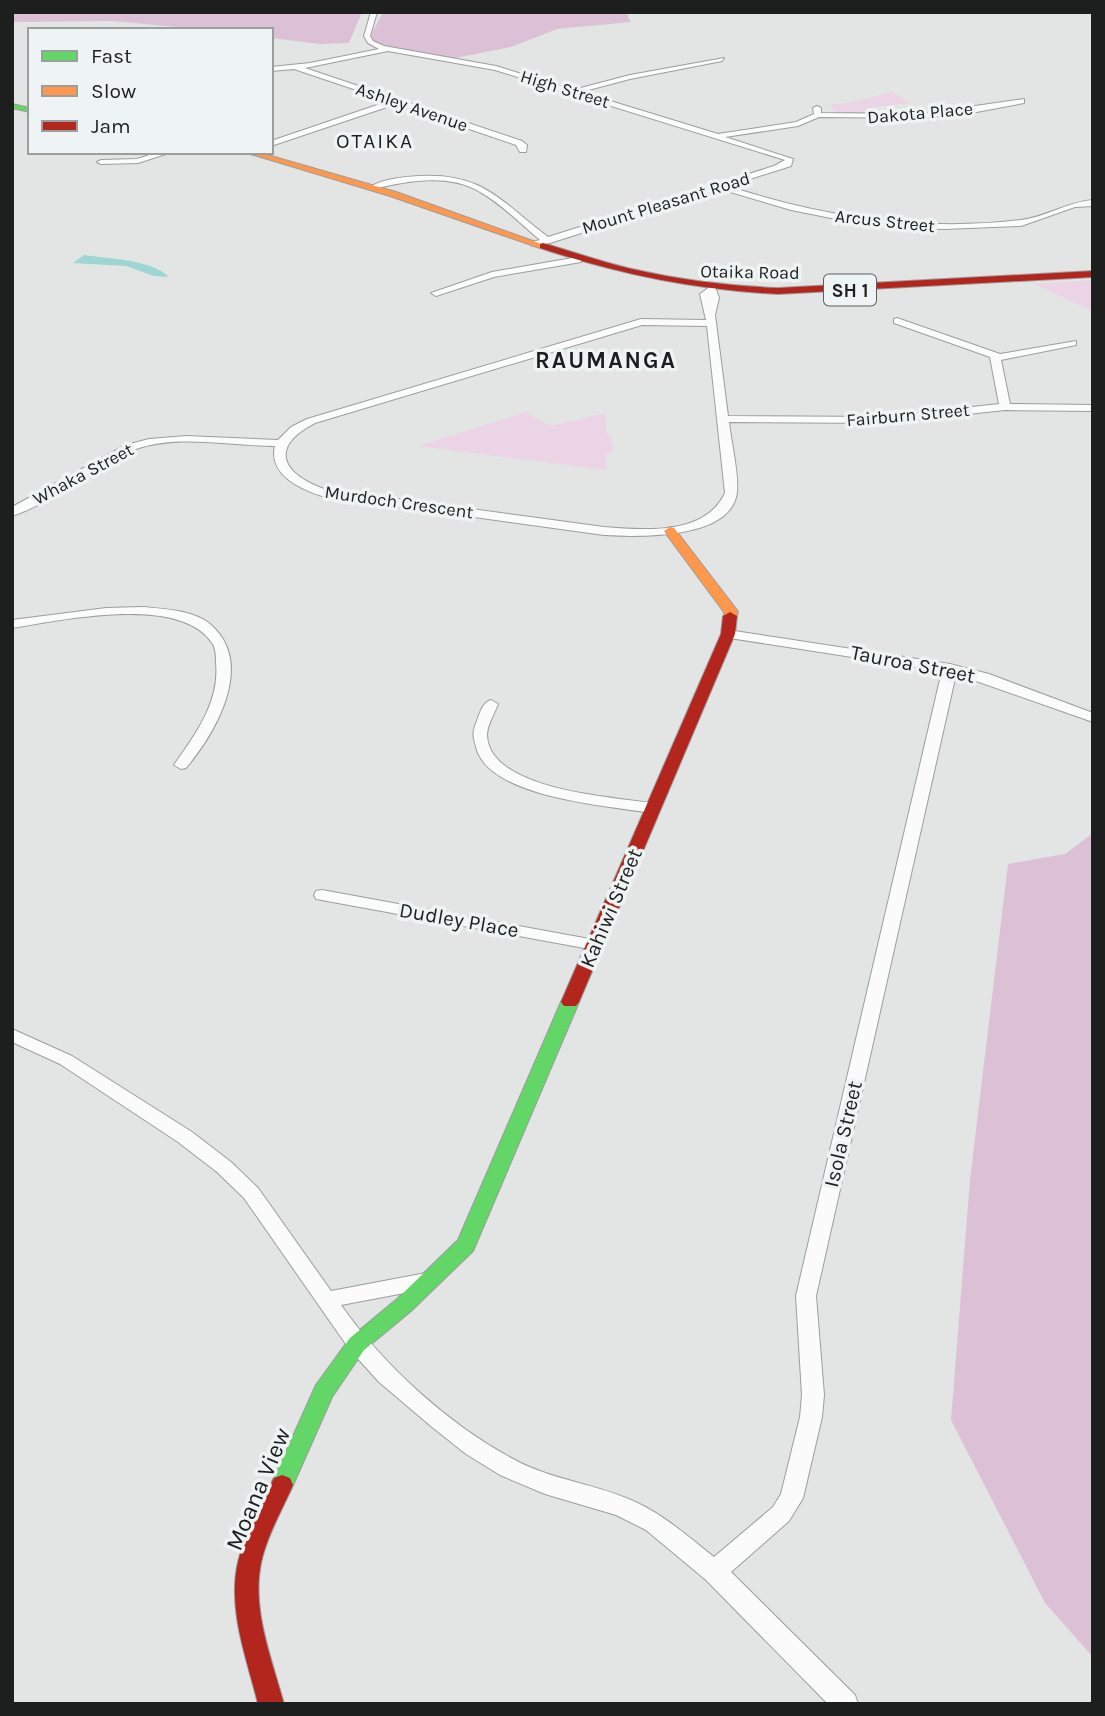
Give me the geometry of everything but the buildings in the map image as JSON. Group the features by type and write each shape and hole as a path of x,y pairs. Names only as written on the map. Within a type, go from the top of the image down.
{"main road":[{"name":"Otaika Road","path":"255,154 374,187 541,243 616,276 658,286 710,304 781,294 1093,275"},
{"name":"Otaika Road","path":"579,260 642,278 710,304 778,291 1093,275"},
{"path":"670,531 731,612 728,634"},
{"name":"Kahiwi Street","path":"357,1344 456,1257 470,1237 728,634"},
{"name":"Moana View","path":"271,1704 248,1604 247,1576 255,1543 324,1392 357,1344"}],"street":[{"path":"374,12 367,27 368,39 389,49"},
{"path":"273,69 389,49"},
{"name":"High Street","path":"389,49 479,64 787,157"},
{"path":"574,91 722,59"},
{"name":"Ashley Avenue","path":"296,67 519,143 523,145 523,150"},
{"path":"273,143 397,101"},
{"name":"Dakota Place","path":"718,136 798,124 818,112 890,118 1001,106 1021,101"},
{"path":"101,162 138,161 161,154"},
{"name":"Mount Pleasant Road","path":"541,243 785,165 790,162 787,157"},
{"name":"Otaika Road","path":"374,187 413,180 447,181 475,186 541,243"},
{"name":"Arcus Street","path":"720,186 793,209 915,227 1028,222 1067,205 1093,203"},
{"path":"436,293 492,275 579,260"},
{"path":"281,443 287,433 311,421 641,322 710,304"},
{"name":"Murdoch Crescent","path":"281,443 281,461 286,475 300,485 321,492 604,531 643,534 670,531 705,522 724,508 729,498 710,304"},
{"path":"897,320 990,353 996,358 1005,407"},
{"path":"996,358 1072,343"},
{"name":"Fairburn Street","path":"723,419 883,420 1005,407 1093,408"},
{"name":"Whaka Street","path":"12,512 130,447 155,440 184,438 281,443"},
{"path":"12,624 92,613 144,611 198,621 217,634 225,650 226,664 218,701 200,744 181,765"},
{"name":"Tauroa Street","path":"728,634 950,668 984,677 1093,718"},
{"name":"Isola Street","path":"714,1572 781,1514 792,1498 811,1417 813,1395 806,1296 950,668"},
{"path":"491,704 480,721 479,742 488,761 499,770 539,788 652,808"},
{"name":"Dudley Place","path":"322,895 595,945"},
{"path":"12,1035 66,1060 185,1137 225,1167 251,1193 357,1344 387,1376 474,1447 508,1468 545,1484 621,1506 654,1522 714,1572 846,1704"},
{"name":"Kahiwi Street","path":"325,1300 426,1281"}],"shaded area":[{"path":"12,12 362,12 349,43 320,44 273,38 273,28 186,28 113,21 12,22"},
{"path":"383,12 626,12 631,22 557,29 511,47 455,58 390,47 373,41 371,35"},
{"path":"892,92 910,103 873,107 871,117 839,115 829,105 854,102"},
{"path":"1093,280 1093,311 1034,284"},
{"path":"526,412 551,426 605,413 607,435 611,436 613,451 606,455 606,470 419,446"},
{"path":"1093,833 1093,1657 1045,1603 951,1420 970,1180 1008,864 1065,854"}],"water":[{"path":"84,255 141,263 169,277 154,276 126,266 73,263"}],"traffic: fast":[{"path":"12,106 28,110"},
{"path":"282,1485 324,1392 357,1344 404,1305 466,1245 570,1002"}],"traffic: slow":[{"path":"255,154 393,194 543,246"},
{"path":"670,531 731,612 730,616"}],"traffic: jam":[{"path":"543,246 630,272 688,283 748,290 778,291 1093,274"},
{"path":"570,1002 728,634 730,616"},
{"path":"271,1704 250,1623 247,1576 256,1541 282,1485"}],"district":[{"name":"OTAIKA","path":"375,141"},
{"name":"RAUMANGA","path":"606,360"}]}
